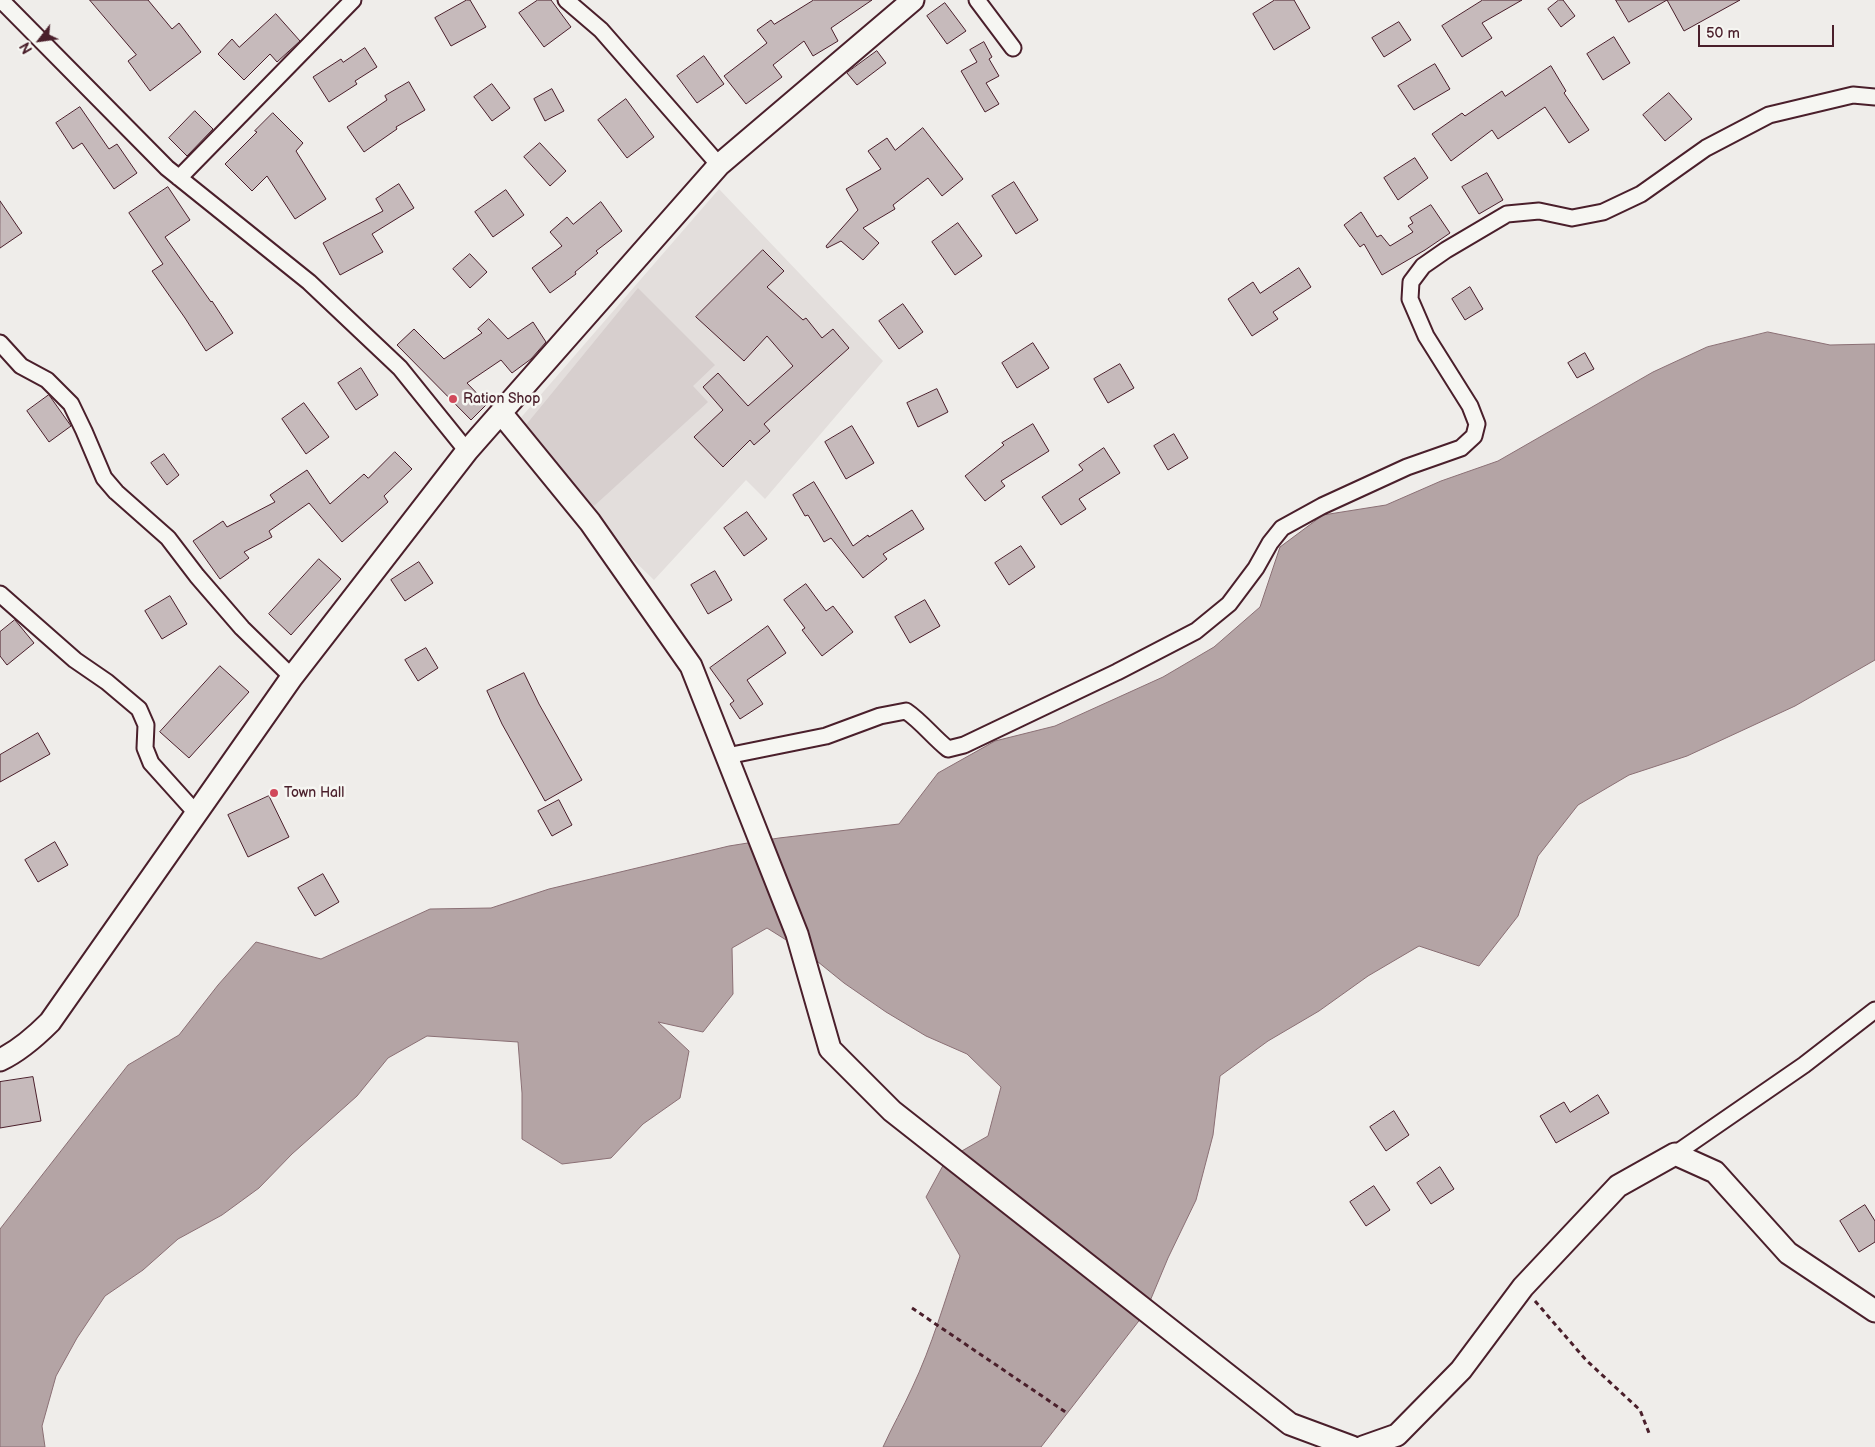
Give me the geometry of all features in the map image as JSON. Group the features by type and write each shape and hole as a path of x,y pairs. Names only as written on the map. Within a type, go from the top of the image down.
{"main road":[{"path":"0,1060 12,1054 36,1036 50,1022 292,677 467,451 719,166 913,0"},
{"path":"501,413 590,522 691,666 797,934 830,1049 892,1111 1290,1424 1352,1447"},
{"path":"1364,1447 1397,1435 1461,1370 1523,1287 1618,1186 1675,1154 1715,1172 1788,1253 1875,1311"}],"street":[{"path":"1,0 166,168 309,282 400,368 467,451"},
{"path":"180,178 352,0"},
{"path":"566,0 601,30 719,166"},
{"path":"978,0 1013,48"},
{"path":"727,756 826,736 880,716 906,710 920,720 936,739 948,749 964,745 1117,672 1196,631 1229,604 1256,568 1270,543 1282,528 1322,506 1407,467 1461,448 1474,436 1477,424 1470,406 1426,336 1410,299 1411,282 1423,266 1507,214 1539,211 1572,218 1603,212 1641,194 1706,148 1769,115 1853,95 1875,97"},
{"path":"0,343 21,366 47,380 70,404 104,478 116,492 168,538 197,576 242,628 292,677"},
{"path":"0,594 75,660 107,682 139,708 146,725 145,748 151,763 196,813"},
{"path":"1675,1154 1804,1065 1875,1010"}],"path":[{"path":"1523,1287 1586,1360 1640,1410 1649,1433"},
{"path":"912,1308 1067,1413"}],"shaded area":[{"path":"719,189 883,361 765,499 746,480 654,580 505,436"},
{"path":"638,288 715,365 693,386 708,402 594,506 521,431"},
{"path":"1768,332 1830,345 1875,344 1875,660 1795,706 1687,756 1629,775 1578,805 1538,856 1518,916 1479,966 1419,946 1368,976 1319,1011 1268,1041 1220,1076 1213,1135 1196,1200 1168,1258 1145,1313 1041,1447 883,1447 926,1356 960,1256 926,1197 946,1160 988,1136 1001,1087 967,1054 926,1036 886,1012 844,983 807,953 767,928 732,948 733,994 703,1032 658,1022 689,1051 680,1098 643,1124 611,1158 562,1164 522,1139 522,1093 518,1042 427,1036 388,1058 357,1096 292,1154 259,1188 222,1215 178,1239 143,1270 105,1296 77,1338 56,1376 42,1426 45,1447 0,1447 0,1229 128,1065 179,1035 218,985 256,942 321,959 430,909 491,908 549,889 729,846 779,838 899,824 938,773 995,741 1055,726 1163,677 1214,647 1260,607 1280,547 1323,515 1386,505 1441,481 1498,461 1653,372 1707,347"}],"building":[{"path":"90,0 148,0 172,29 179,23 201,52 150,91 128,61 136,55"},
{"path":"470,0 486,27 451,46 435,18"},
{"path":"538,0 551,0 571,27 544,47 519,13"},
{"path":"814,0 872,0 831,28 838,41 813,56 804,41 773,65 782,77 746,104 724,76 767,43 757,30 771,20 774,24"},
{"path":"1275,0 1294,0 1310,28 1274,50 1253,14"},
{"path":"1483,0 1522,0 1482,23 1492,38 1462,57 1442,26"},
{"path":"1559,0 1563,0 1575,16 1561,27 1548,9"},
{"path":"1616,0 1667,0 1629,22"},
{"path":"1667,0 1740,0 1684,31"},
{"path":"945,3 966,31 947,44 927,16"},
{"path":"276,14 300,41 277,62 270,54 244,80 218,54 232,39 239,47"},
{"path":"1399,22 1411,40 1384,57 1372,38"},
{"path":"1614,37 1630,63 1603,80 1587,54"},
{"path":"984,42 992,57 989,59 999,76 986,83 999,104 985,112 961,71 977,62 970,50"},
{"path":"365,48 377,67 355,81 357,84 329,102 313,77 341,59 343,62"},
{"path":"877,51 886,63 857,85 847,73"},
{"path":"704,56 724,84 697,103 677,76"},
{"path":"1435,64 1450,89 1414,110 1398,86"},
{"path":"1551,66 1566,91 1564,93 1589,130 1569,143 1545,107 1498,139 1492,130 1451,161 1432,134 1462,113 1465,116 1502,91 1505,96"},
{"path":"409,82 425,110 396,127 397,129 364,152 347,127 387,100 385,96"},
{"path":"492,84 510,108 492,121 474,97"},
{"path":"552,89 564,111 545,121 534,99"},
{"path":"1669,93 1692,119 1665,141 1643,115"},
{"path":"626,99 654,137 627,158 598,120"},
{"path":"80,107 109,149 117,144 137,173 114,189 82,143 73,149 56,123"},
{"path":"195,111 213,129 187,156 169,138"},
{"path":"273,113 303,143 296,151 326,199 295,219 267,176 252,191 225,164"},
{"path":"923,128 963,179 942,196 928,178 893,205 895,209 863,228 879,243 863,260 841,241 827,248 826,246 858,210 846,189 881,169 868,151 887,138 895,150"},
{"path":"540,143 566,171 550,186 524,157"},
{"path":"1415,158 1428,178 1398,200 1384,178"},
{"path":"1487,173 1503,200 1479,214 1462,187"},
{"path":"1014,182 1038,220 1016,234 992,196"},
{"path":"399,184 414,208 372,234 383,252 340,275 323,243 383,211 376,199"},
{"path":"168,187 190,220 165,237 233,333 206,351 152,271 163,264 129,213"},
{"path":"506,190 524,215 493,237 475,212"},
{"path":"0,201 22,233 0,248"},
{"path":"601,202 622,231 596,251 598,253 575,272 576,274 550,293 532,268 562,246 550,232 567,217 573,224"},
{"path":"1431,205 1450,233 1382,275 1364,244 1360,247 1344,225 1361,212 1377,237 1381,235 1390,246 1413,232 1408,226 1413,223 1410,218"},
{"path":"958,223 982,256 955,275 932,242"},
{"path":"763,250 784,271 767,287 803,320 806,318 822,338 833,329 849,348 764,424 770,431 754,445 750,440 723,467 694,437 723,410 703,387 718,373 748,406 793,366 767,336 744,361 696,317"},
{"path":"470,254 487,272 470,288 453,269"},
{"path":"1299,268 1311,287 1273,312 1278,319 1252,336 1228,299 1253,282 1260,293"},
{"path":"1470,287 1483,309 1465,320 1452,299"},
{"path":"903,304 923,332 899,349 879,321"},
{"path":"489,319 508,339 533,322 546,342 531,359 512,373 501,360 467,383 487,404 471,420 397,345 414,329 444,359 482,333 478,329"},
{"path":"1033,343 1049,368 1017,388 1002,363"},
{"path":"1585,353 1594,369 1577,378 1568,363"},
{"path":"1120,364 1134,388 1108,403 1094,379"},
{"path":"361,368 378,395 356,410 338,383"},
{"path":"937,389 948,412 918,427 907,403"},
{"path":"49,395 71,426 49,442 27,411"},
{"path":"304,403 329,437 306,454 282,419"},
{"path":"1033,424 1049,451 1001,481 1005,486 985,501 965,476 1004,445 1002,443"},
{"path":"852,426 874,463 846,479 825,442"},
{"path":"1174,434 1188,458 1168,470 1154,446"},
{"path":"1104,448 1120,473 1079,499 1086,509 1061,525 1042,497 1083,470 1079,465"},
{"path":"395,452 412,469 384,496 388,502 342,542 309,503 269,531 272,537 244,552 249,558 220,579 193,541 223,521 227,527 275,502 270,495 307,470 330,504 364,474 368,478"},
{"path":"164,454 179,475 167,485 151,463"},
{"path":"814,482 853,546 868,535 869,537 912,510 924,529 883,554 887,559 863,578 831,538 824,542 808,515 805,516 793,495"},
{"path":"747,512 767,539 744,556 724,528"},
{"path":"1021,546 1035,567 1009,585 995,563"},
{"path":"319,559 341,579 291,635 269,614"},
{"path":"419,562 433,583 405,601 391,580"},
{"path":"715,571 732,600 708,614 691,585"},
{"path":"806,584 826,611 833,606 853,632 822,656 802,630 805,628 784,600"},
{"path":"170,596 187,624 162,639 145,611"},
{"path":"925,600 940,626 910,643 895,617"},
{"path":"15,620 34,643 7,665 0,656 0,632"},
{"path":"768,626 786,653 747,680 763,704 740,719 730,704 734,701 710,668"},
{"path":"426,648 438,668 418,681 405,660"},
{"path":"220,666 249,692 189,758 160,732"},
{"path":"524,673 539,704 582,780 545,801 502,724 487,691"},
{"path":"38,733 50,754 0,782 0,755"},
{"path":"269,796 289,837 248,857 228,815"},
{"path":"559,800 572,825 552,836 538,811"},
{"path":"55,842 68,865 38,882 25,860"},
{"path":"323,874 339,902 315,916 298,888"},
{"path":"33,1077 41,1121 0,1128 0,1082"},
{"path":"1598,1095 1609,1113 1556,1143 1540,1116 1564,1102 1570,1112"},
{"path":"1394,1111 1409,1135 1386,1151 1370,1127"},
{"path":"1440,1167 1454,1189 1431,1204 1417,1183"},
{"path":"1374,1186 1390,1210 1366,1226 1350,1202"},
{"path":"1865,1205 1875,1221 1875,1242 1859,1252 1840,1221"}],"place":[{"name":"Ration Shop","path":"453,399"},
{"name":"Town Hall","path":"274,793"}]}
